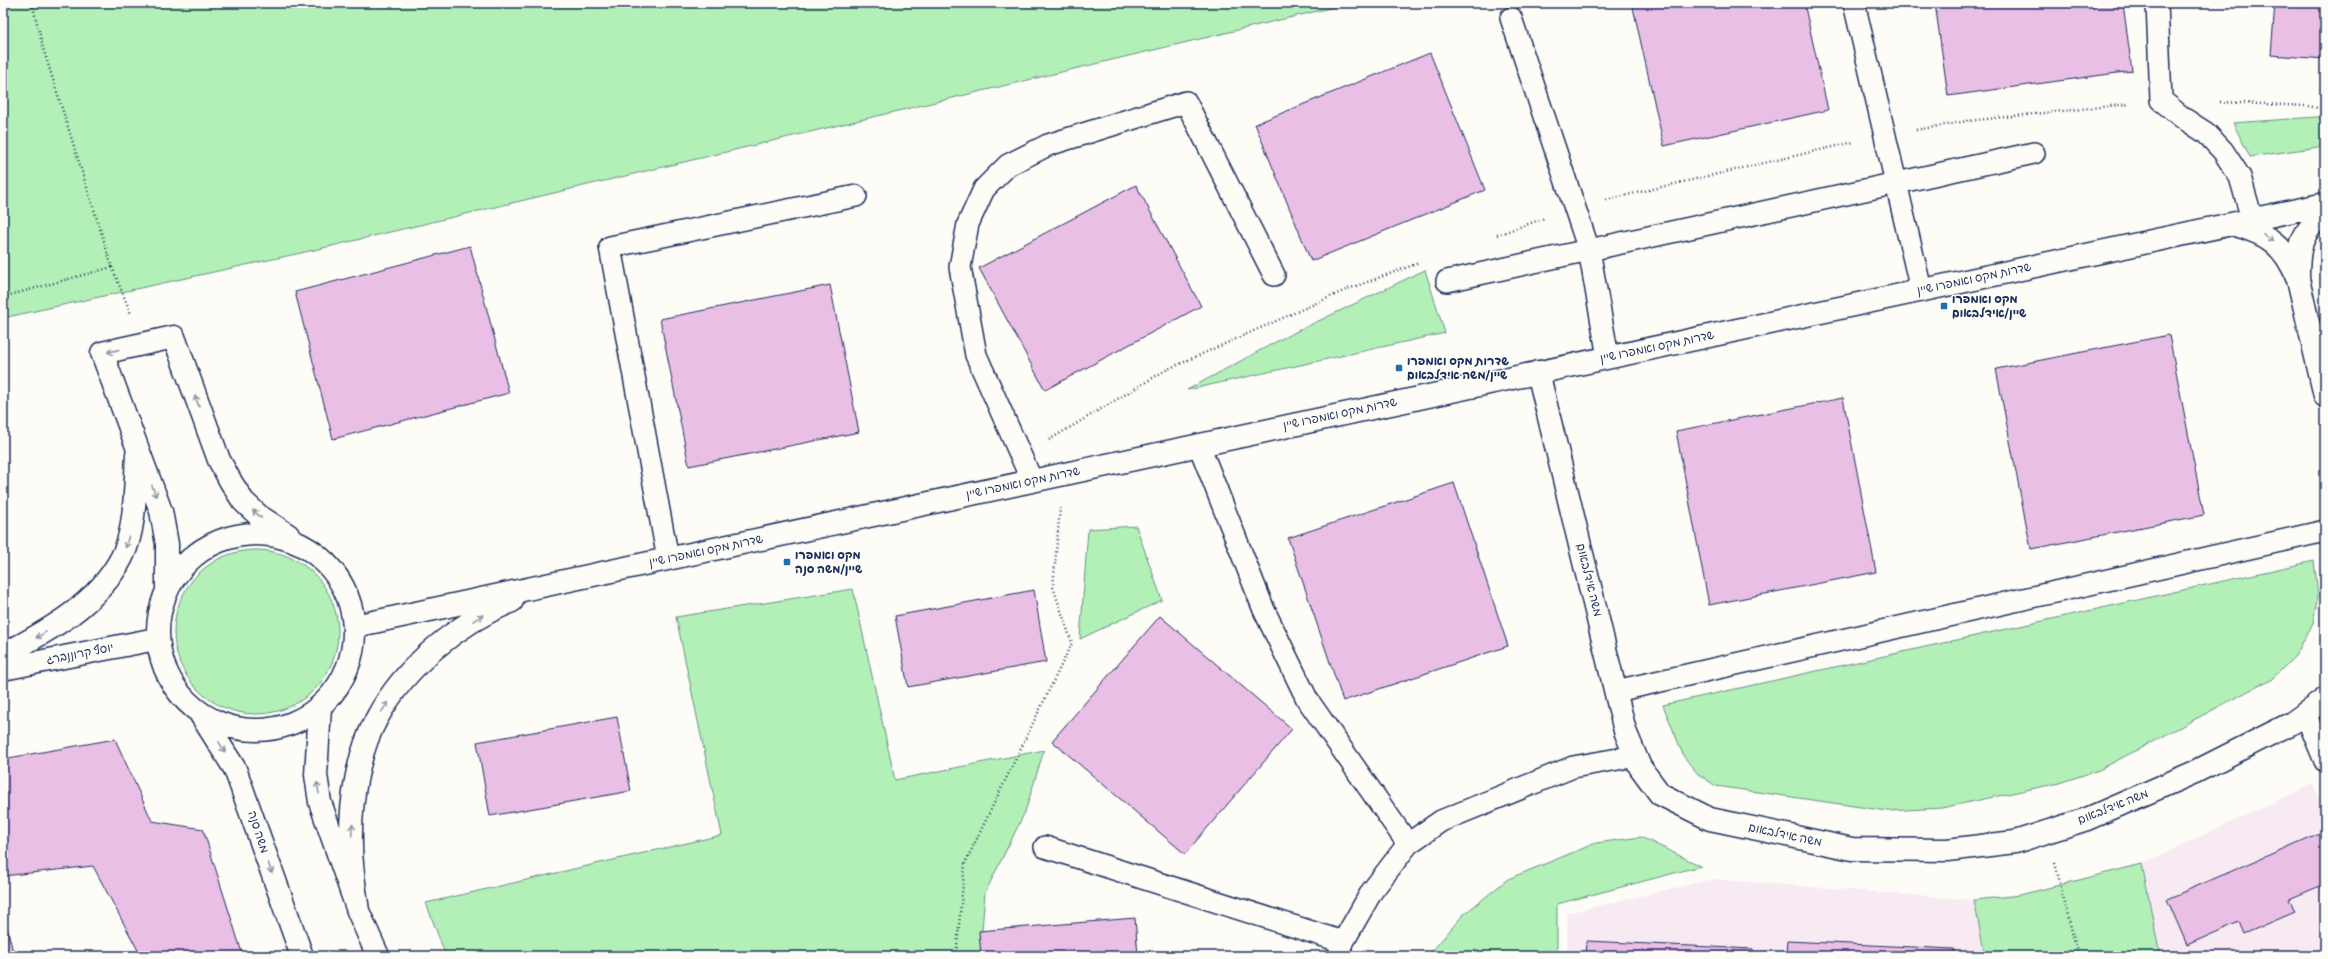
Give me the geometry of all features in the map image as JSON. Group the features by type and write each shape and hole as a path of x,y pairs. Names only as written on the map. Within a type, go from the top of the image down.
{"street":[{"name":"שדרות מקס ואמפרו שיין","path":"355,626 2325,204"},
{"path":"2298,279 2298,256 2303,237 2310,226 2325,214"},
{"path":"2242,221 2277,244 2290,261 2298,279 2325,396"},
{"path":"167,587 166,544 161,510 102,353 174,337 218,460 243,501 259,516 301,544 328,564 348,593 355,626 352,656 340,684 320,707 293,724 261,731 230,728 201,714 177,693 163,667 156,639 158,612 167,587 185,562 211,544 240,534 272,534 301,544"},
{"name":"משה אידלבאום","path":"1538,372 1625,731 1640,767 1660,794 1710,819 1852,849 1947,850 2015,842 2087,819 2195,772 2292,723 2325,699"},
{"path":"3,655 40,635 78,609 106,581 123,557 132,521 137,448"},
{"path":"358,911 351,845 354,798 364,750 377,718 402,682 420,662 456,631 494,608 561,582"},
{"name":"יוסף קרוננברג","path":"3,669 156,639"},
{"path":"320,707 316,775 320,802 358,911 378,956"},
{"name":"משה סנה","path":"201,714 235,769 302,956"}],"lane":[{"path":"1854,3 1921,290"},
{"path":"2157,3 2161,100 2183,118 2206,133 2223,151 2240,177 2242,221"},
{"path":"1511,18 1589,250 1608,357"},
{"path":"1032,481 976,355 960,267 968,224 984,189 1008,165 1048,145 1186,102 1274,275"},
{"path":"1447,281 2034,153"},
{"path":"668,559 610,247 856,196"},
{"path":"1200,445 1264,610 1307,700 1408,844"},
{"path":"1616,691 2325,531"},
{"path":"2305,714 2325,760"},
{"path":"1045,847 1341,949 1372,891 1408,844 1441,821 1573,767 1635,756"}],"path":[{"path":"32,3 44,51 112,267 143,344"},
{"path":"3,297 112,267"},
{"path":"956,956 964,863 1072,642 1053,587 1064,474"},
{"path":"2048,831 2078,956"}],"shaded area":[{"path":"2313,784 2325,813 2325,956 2160,956 2142,864"},
{"path":"1713,879 1974,900 1985,956 1567,956 1567,913"}],"green space":[{"path":"3,3 1351,3 319,249 3,318"},
{"path":"2317,117 2325,119 2325,146 2250,157 2233,123"},
{"path":"1425,270 1445,333 1187,390 1283,338"},
{"path":"1136,526 1162,600 1080,639 1088,529"},
{"path":"248,550 264,550 280,553 295,559 308,568 320,580 329,593 335,608 338,632 337,648 329,671 320,684 308,696 295,705 280,711 264,714 248,714 232,711 217,705 204,696 192,684 183,671 177,656 174,640 174,624 177,608 183,593 192,580 204,568 217,559 232,553"},
{"path":"2314,561 2318,595 2313,623 2296,655 2273,678 2099,770 2059,783 1942,808 1888,811 1716,786 1698,774 1684,757 1663,705"},
{"path":"853,589 895,780 1044,750 1025,812 985,893 980,956 446,956 426,903 722,835 676,617"},
{"path":"1641,837 1701,866 1557,904 1557,956 1428,956 1463,915 1508,879 1596,843"},
{"path":"2142,864 2160,956 1985,956 1974,900 2020,895"}],"building":[{"path":"1632,3 1804,3 1828,110 1664,146"},
{"path":"1935,3 2123,3 2132,71 1948,96"},
{"path":"2275,3 2325,3 2325,59 2271,55"},
{"path":"1430,53 1485,190 1311,261 1255,124"},
{"path":"1136,185 1201,306 1045,390 979,268"},
{"path":"470,246 509,393 333,439 295,292"},
{"path":"830,285 859,432 689,466 660,319"},
{"path":"2169,335 2204,515 2031,549 1996,369"},
{"path":"1843,398 1876,572 1709,605 1676,431"},
{"path":"1454,483 1508,646 1343,701 1288,538"},
{"path":"1034,590 1046,662 908,687 895,616"},
{"path":"1160,616 1292,729 1185,854 1052,741"},
{"path":"617,717 631,791 490,816 477,742"},
{"path":"115,739 152,821 203,829 243,956 141,956 93,866 3,876 3,759"},
{"path":"2320,833 2325,844 2325,884 2289,899 2295,912 2244,934 2239,922 2187,945 2167,899"},
{"path":"1135,918 1138,956 981,956 979,931"},
{"path":"7,927 14,956 3,956 3,928"},
{"path":"1587,941 1753,949 1753,956 1586,956"},
{"path":"1787,941 1954,949 1954,956 1786,956"}],"place":[{"name":"מקס ואמפרו שיין/אידלבאום","path":"1944,306"},
{"name":"שדרות מקס ואמפרו שיין/משה אידלבאום","path":"1399,368"},
{"name":"מקס ואמפרו שיין/משה סנה","path":"787,562"}]}
